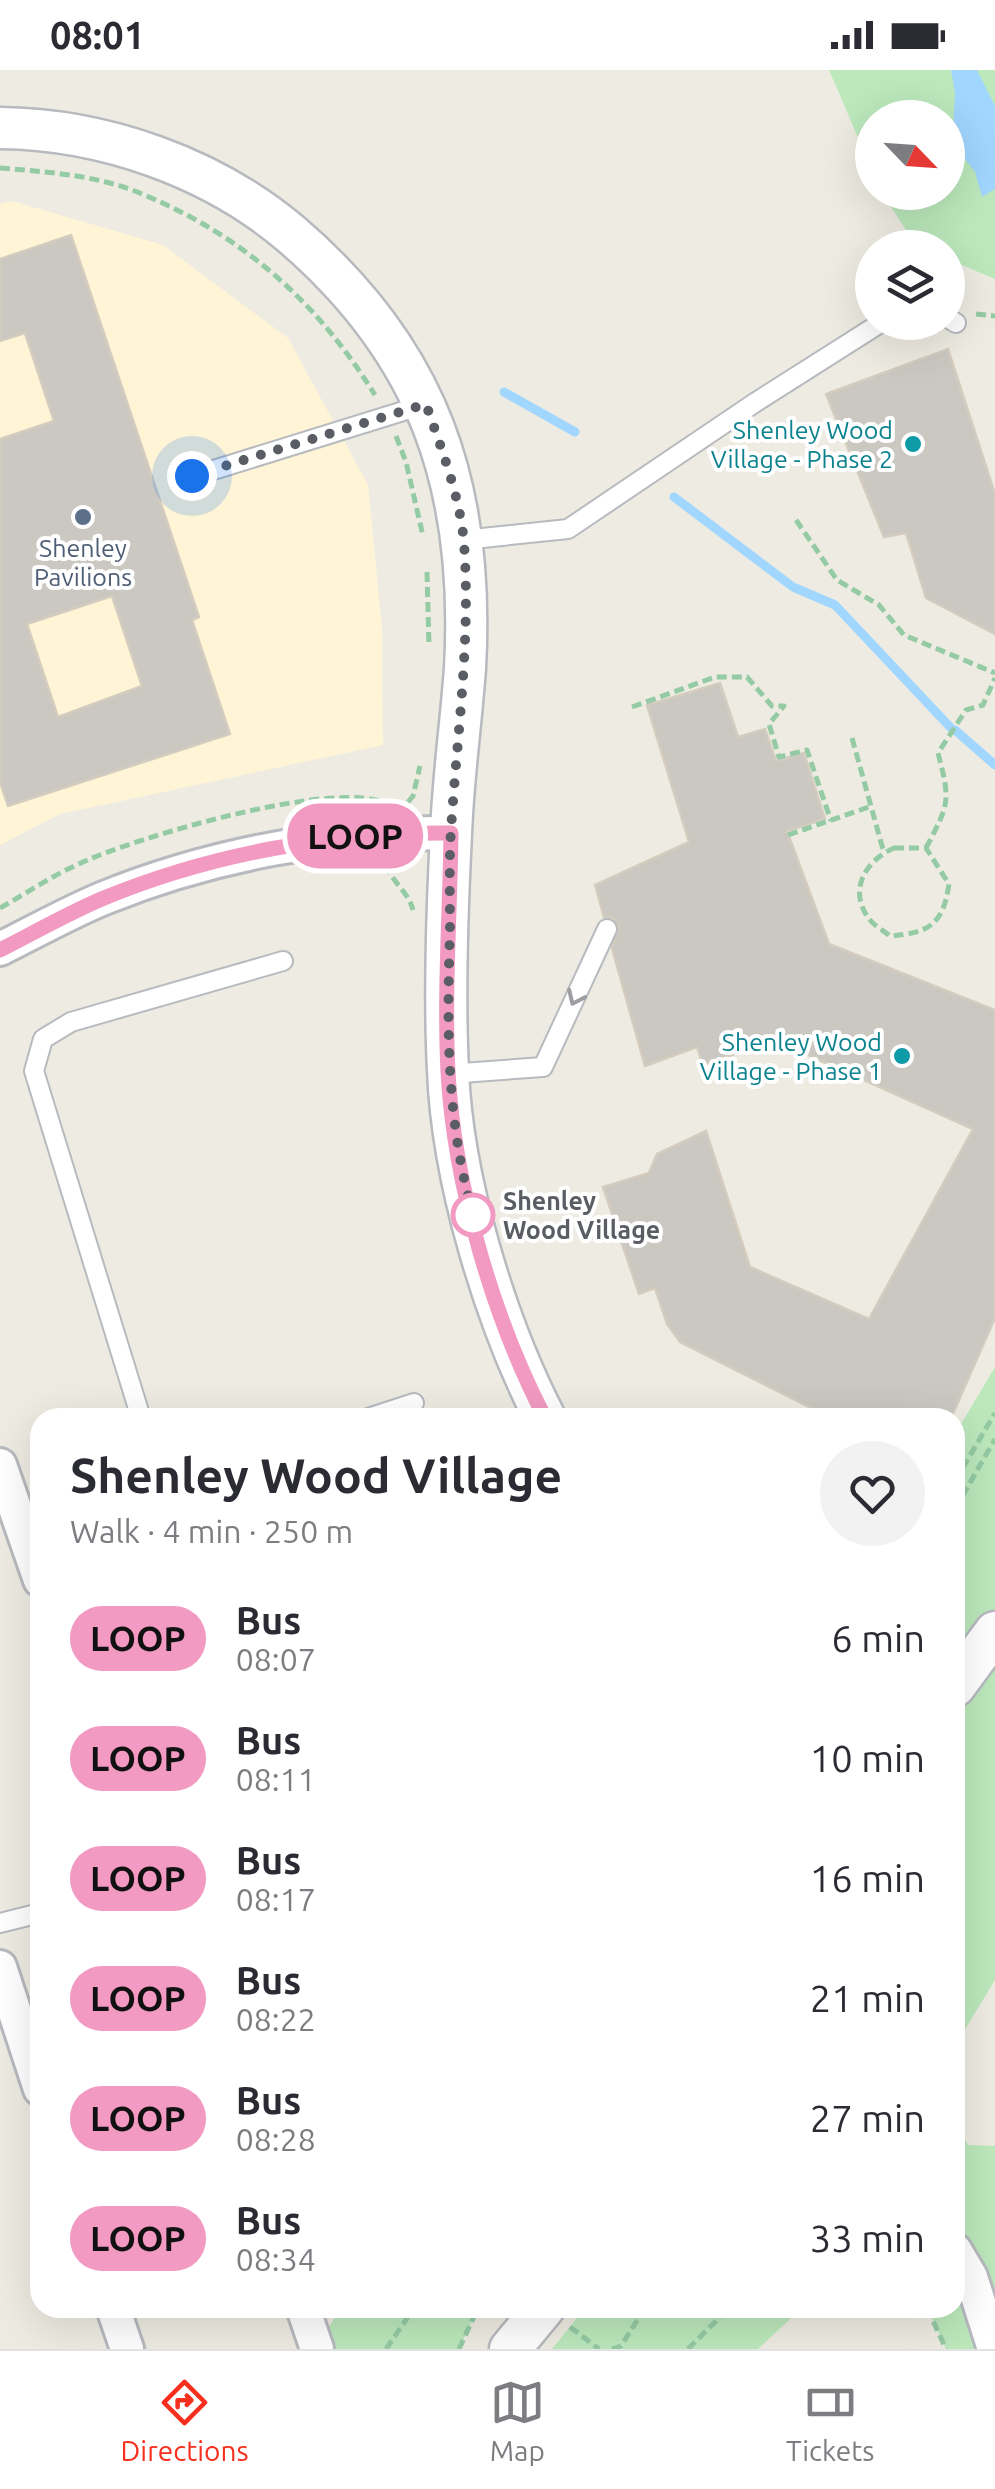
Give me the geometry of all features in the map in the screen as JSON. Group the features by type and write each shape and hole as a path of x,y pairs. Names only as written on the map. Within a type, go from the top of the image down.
{"street":[{"path":"0,128 36,128 114,144 205,175 270,216 335,272 374,320 426,404 446,461 445,545 465,665 451,833 448,1074 460,1159 479,1240 505,1326 542,1408"},
{"path":"0,950 104,898 189,870 318,841 386,833 451,833"},
{"path":"0,1465 30,1551"},
{"path":"965,1672 995,1632"},
{"path":"0,1967 11,2043 30,2073"},
{"path":"965,2266 994,2349"},
{"path":"116,2318 127,2349"},
{"path":"306,2318 317,2349"},
{"path":"510,2349 536,2318"}],"lane":[{"path":"445,545 568,529 855,339"},
{"path":"192,476 426,404"},
{"path":"448,1074 544,1067 607,929"},
{"path":"137,1408 34,1071 42,1038 71,1022 283,961"},
{"path":"397,1408 414,1402"},
{"path":"0,1923 30,1915"}],"path":[{"path":"0,168 64,173 140,192 214,229 298,293 349,354 388,416 445,545"},
{"path":"796,520 836,580 879,605 904,634 995,675 983,705 966,710 938,753 948,807 926,848"},
{"path":"427,568 428,663"},
{"path":"632,707 715,677 747,677 772,706 784,706 769,724 779,757 807,750 831,821"},
{"path":"852,738 884,852"},
{"path":"416,922 409,896 390,877 382,851 388,822 413,796 423,750"},
{"path":"788,835 869,807"},
{"path":"894,848 926,848 949,884 947,901 936,923 918,934 890,936 870,920 859,897 861,878 870,862 884,852 894,848"},
{"path":"965,1464 995,1412"},
{"path":"965,1492 995,1440"},
{"path":"386,2349 407,2318"},
{"path":"459,2349 473,2318"},
{"path":"612,2349 621,2346 639,2318"},
{"path":"688,2349 719,2318"},
{"path":"932,2318 946,2349"}],"shaded area":[{"name":"Shenley Pavilions","path":"12,201 163,245 288,338 368,485 382,629 383,745 60,814 0,845 0,204"}],"green space":[{"path":"829,70 995,70 995,279 965,266 965,230 906,230 893,210 965,210 965,100 855,100 855,130"},
{"path":"995,1367 995,1980 965,2030 965,1417"},
{"path":"965,2140 968,2145 995,2146 995,2349 946,2349 932,2318 965,2318"},
{"path":"335,2318 473,2318 459,2349 315,2349"},
{"path":"577,2318 791,2318 758,2349 552,2349"}],"water":[{"path":"951,70 977,70 995,106 995,189 982,197 975,172 965,159 965,100 955,100"}],"building":[{"name":"Shenley Pavilions","path":"71,235 199,617 192,620 230,734 8,806 0,782 0,439 54,421 25,333 0,341 0,259","holes":["112,596 142,686 58,717 27,624"]},
{"name":"Shenley Wood Village - Phase 2","path":"948,349 995,494 995,634 926,598 906,533 884,537 826,394"},
{"name":"Shenley Wood Village - Phase 1","path":"720,683 738,737 765,729 776,761 804,753 825,819 787,831 829,944 995,1010 995,1318 955,1408 811,1408 680,1342 667,1324 655,1288 639,1294 603,1187 649,1173 657,1154 706,1131 750,1267 869,1319 973,1129 775,1040 703,1065 697,1047 645,1066 612,948 619,927 613,918 604,917 595,885 689,842 647,705"}],"waterway":[{"path":"504,392 575,432"},
{"path":"674,497 793,587 835,605 951,728"},
{"path":"955,730 995,765"}],"bus line":[{"name":"LOOP","path":"0,950 104,898 189,870 318,841 386,833 451,833 446,990 448,1074 460,1159 505,1326 540,1408"}],"place":[{"name":"Shenley Wood Village - Phase 2","path":"913,444"},
{"name":"Shenley Pavilions","path":"83,517"},
{"name":"Shenley Wood Village - Phase 1","path":"902,1056"},
{"name":"Shenley Wood Village","path":"473,1215"}],"route":[{"path":"192,476 426,404 446,461 464,540 465,665 451,833 446,990 448,1074 460,1159 473,1215"}]}
